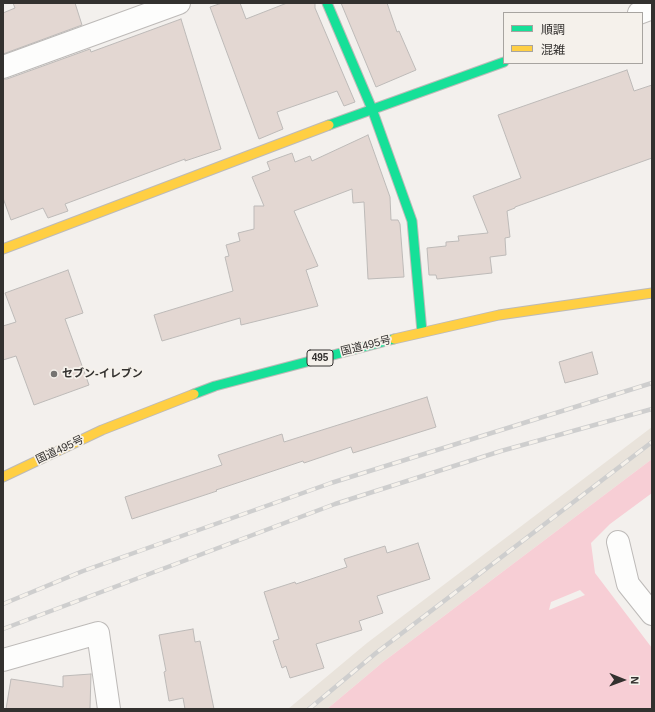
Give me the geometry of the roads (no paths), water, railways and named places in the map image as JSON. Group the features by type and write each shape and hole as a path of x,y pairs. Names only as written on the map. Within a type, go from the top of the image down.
{"main road":[{"path":"327,3 372,110 412,221 422,332"},
{"path":"3,248 503,62"},
{"name":"国道495号","path":"3,477 102,430 215,386 422,332 499,315 652,293"}],"street":[{"path":"3,68 179,3"},
{"path":"642,12 652,8"},
{"path":"618,542 628,584 652,614"},
{"path":"3,660 98,633 109,709"}],"railway":[{"path":"3,604 83,571 331,483 652,383"},
{"path":"3,629 335,504 501,451 652,409"},
{"path":"309,709 376,653 652,442"}],"place":[{"name":"セブン-イレブン","path":"54,374"}]}
